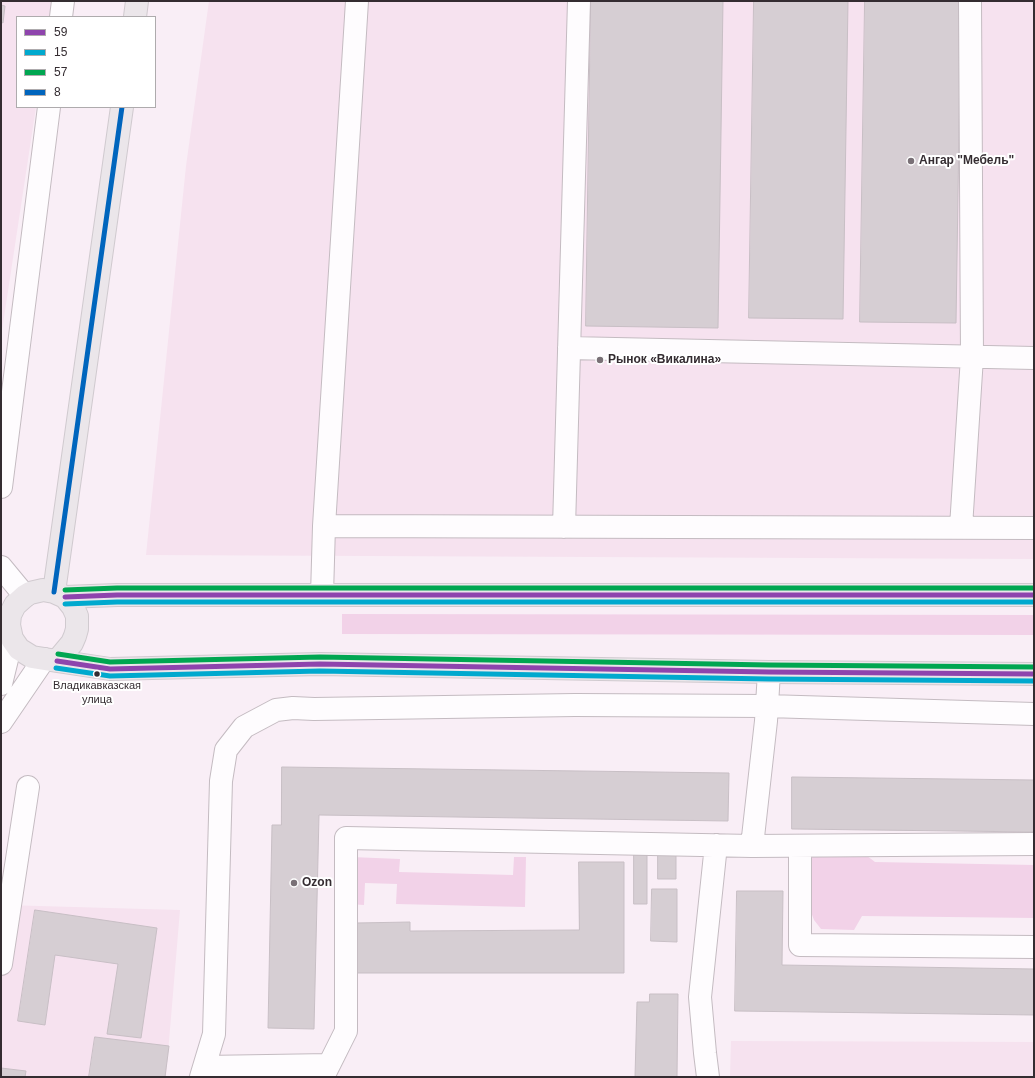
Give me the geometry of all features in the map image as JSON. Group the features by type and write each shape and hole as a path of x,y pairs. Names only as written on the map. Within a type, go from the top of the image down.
{"main road":[{"path":"135,16 137,1"},
{"path":"59,595 122,108"},
{"path":"1034,595 59,595 43,590 30,593 15,605 10,615 9,625 12,639 19,649 32,657 110,669 320,664 769,672 1034,674"},
{"path":"50,660 72,643 77,629 77,616 73,607 59,595"}],"street":[{"path":"61,16 63,1"},
{"path":"322,595 324,526 357,1"},
{"path":"564,527 579,1"},
{"path":"961,528 972,357 970,1"},
{"path":"1,487 49,108"},
{"path":"569,348 1034,358"},
{"path":"324,526 1034,528"},
{"path":"1,567 25,596"},
{"path":"1,684 12,639"},
{"path":"1,722 50,660"},
{"path":"752,846 765,728 769,672"},
{"path":"1034,714 767,706 575,705 314,709 293,708 276,710 244,726 226,750 221,782 214,1034 203,1072 326,1071 346,1031 346,838 752,846 1034,844"},
{"path":"1,964 28,787"},
{"path":"708,1077 700,996 716,845"},
{"path":"800,846 800,945 1034,946"}],"shaded area":[{"path":"1,1 52,1 49,16 16,16 16,108 36,108 1,337"},
{"name":"Рынок «Викалина»","path":"209,1 1034,1 1034,559 146,555 186,166"},
{"path":"342,614 1034,615 1034,635 342,634"},
{"path":"862,852 875,862 1034,865 1034,918 862,916 854,930 821,929 814,920 809,907 811,854"},
{"path":"351,857 400,859 399,872 513,875 514,857 526,857 525,907 396,904 397,884 365,883 364,905 349,904"},
{"path":"4,905 180,910 166,1077 1,1077 1,929"},
{"path":"731,1041 1034,1042 1034,1077 730,1077"}],"building":[{"path":"591,1 723,1 718,328 586,326"},
{"path":"754,1 848,1 843,319 749,318"},
{"name":"Ангар \"Мебель\"","path":"865,1 961,1 956,323 860,322"},
{"path":"1,5 5,6 3,23 1,22"},
{"path":"282,767 729,773 728,821 319,815 314,1029 268,1028 272,825 281,825"},
{"path":"792,777 1034,780 1034,832 792,829"},
{"path":"634,852 647,852 647,904 634,904"},
{"path":"658,852 676,852 676,879 658,879"},
{"path":"579,862 624,862 624,973 356,973 356,923 410,922 410,931 579,930"},
{"path":"652,889 677,889 677,942 651,941"},
{"path":"737,891 783,891 782,965 1034,969 1034,1015 735,1011"},
{"path":"35,910 157,928 141,1038 107,1034 118,964 55,955 45,1025 18,1021"},
{"path":"650,994 678,994 677,1077 635,1077 637,1002 649,1002"},
{"path":"95,1037 169,1046 165,1077 89,1077"},
{"path":"1,1068 26,1071 25,1077 1,1077"}],"transit line":[{"name":"8","path":"54,592 122,108"},
{"name":"57","path":"65,590 117,588 1034,588"},
{"name":"59","path":"65,597 117,595 1034,595"},
{"name":"15","path":"65,604 117,602 1034,602"},
{"name":"57","path":"58,654 110,662 320,657 769,665 1034,667"},
{"name":"59","path":"57,661 110,669 320,664 769,672 1034,674"},
{"name":"15","path":"56,668 110,676 320,671 769,679 1034,681"}],"place":[{"name":"Ангар \"Мебель\"","path":"911,161"},
{"name":"Рынок «Викалина»","path":"600,360"},
{"name":"Владикавказская улица","path":"97,674"},
{"name":"Ozon","path":"294,883"}]}
